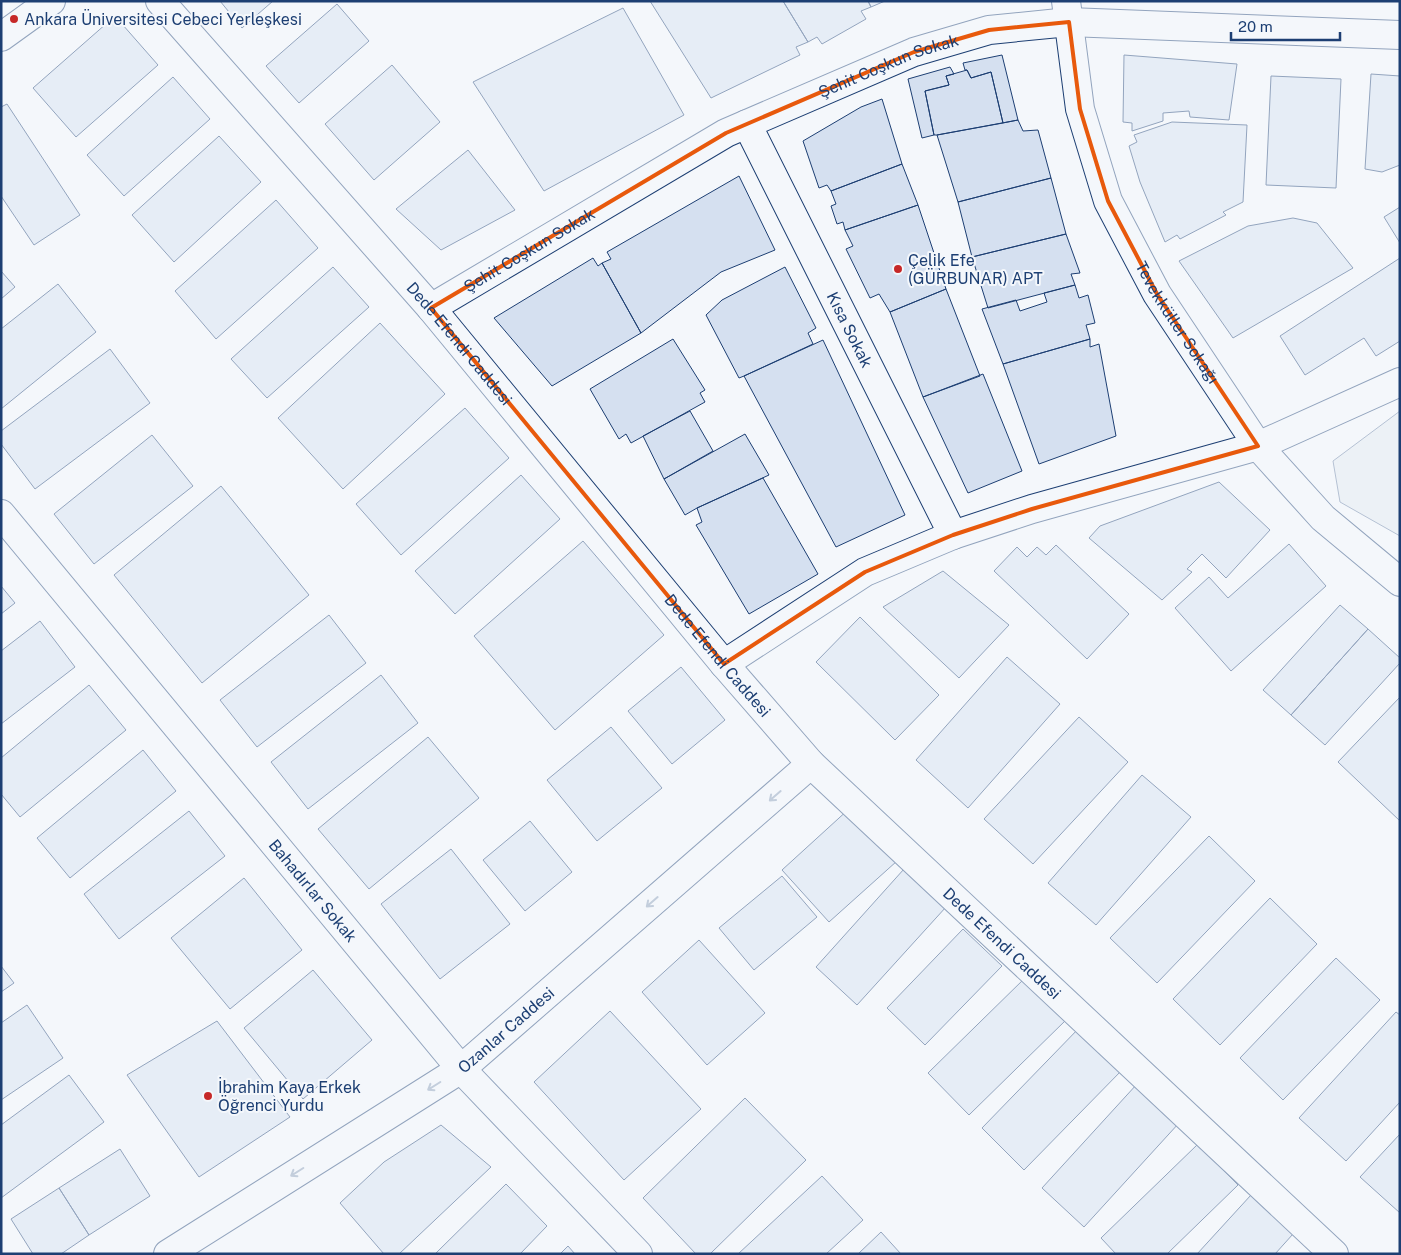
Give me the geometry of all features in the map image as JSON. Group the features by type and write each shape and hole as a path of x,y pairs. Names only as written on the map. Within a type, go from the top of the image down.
{"street":[{"path":"1,37 51,1"},
{"name":"Dede Efendi Caddesi","path":"160,1 431,308 724,664 812,764 1334,1254"},
{"name":"Şehit Coşkun Sokak","path":"431,308 726,133 914,52 990,30 1067,12 1400,35"},
{"name":"Tevekküller Sokağı","path":"1067,12 1080,109 1108,201 1157,294 1258,446 1323,518 1400,582"},
{"name":"Kısa Sokak","path":"747,124 953,535"},
{"path":"724,664 865,572 953,535 1032,509 1258,446 1400,382"},
{"name":"Bahadırlar Sokak","path":"1,514 461,1069 638,1254"},
{"name":"Ozanlar Caddesi","path":"168,1254 461,1069 812,764"}],"highlighted area":[{"path":"1069,22 1080,109 1108,201 1157,294 1258,446 1032,509 953,535 865,572 724,664 431,308 726,133 914,52 989,30"}],"shaded area":[{"path":"1400,411 1400,536 1340,502 1333,461"}],"building":[{"path":"220,1 273,1 242,28"},
{"path":"650,1 783,1 808,42 796,47 800,55 711,98"},
{"path":"783,1 868,1 871,7 861,11 866,19 822,44 817,37 808,42"},
{"path":"868,1 885,1 871,7"},
{"path":"337,4 369,41 299,103 266,66"},
{"path":"623,8 684,115 544,191 473,82"},
{"path":"115,16 158,65 76,137 33,88"},
{"path":"1002,55 1018,120 1003,123 991,72 971,78 967,70 965,70 963,63"},
{"path":"1124,55 1237,64 1229,120 1190,117 1189,111 1163,113 1163,121 1132,131 1132,123 1123,122"},
{"path":"392,65 440,122 374,180 325,124"},
{"path":"950,67 954,74 946,76 949,85 925,91 934,135 922,138 908,79"},
{"path":"967,70 971,78 991,72 1003,123 934,135 925,91 949,85 946,76"},
{"path":"1371,74 1400,76 1400,165 1382,172 1365,169"},
{"path":"1271,76 1341,79 1336,188 1266,185"},
{"path":"173,77 210,119 124,196 87,155"},
{"path":"882,99 902,164 831,191 827,185 819,188 803,141 861,107"},
{"path":"7,104 80,215 34,245 1,196 1,107"},
{"path":"1018,120 1023,131 1038,130 1051,178 958,202 937,135"},
{"path":"1172,122 1247,125 1243,202 1223,212 1226,215 1180,239 1177,235 1165,242 1140,182 1129,146 1137,142 1134,135"},
{"path":"219,136 261,182 174,262 132,215"},
{"path":"468,150 515,210 441,250 396,209"},
{"path":"902,164 918,205 845,230 843,222 837,224 831,206 836,204 831,191"},
{"path":"739,176 775,250 721,272 641,333 602,263 611,259 607,252"},
{"path":"1051,178 1066,234 972,257 958,202"},
{"path":"276,200 318,248 216,339 175,291"},
{"name":"Çelik Efe (GÜRBUNAR) APT","path":"918,205 946,289 890,312 879,294 870,298 846,249 853,246 845,230"},
{"path":"1400,207 1400,243 1384,217"},
{"path":"1293,218 1317,223 1353,268 1233,338 1179,261 1248,226"},
{"path":"1066,234 1080,273 1071,274 1075,285 988,308 972,257"},
{"path":"593,258 598,266 602,263 641,333 552,386 494,318"},
{"path":"1400,258 1400,341 1376,356 1364,338 1305,375 1280,336"},
{"path":"333,267 369,307 267,398 231,359"},
{"path":"785,267 816,328 808,333 813,344 739,378 706,315 722,300"},
{"path":"1,271 15,287 1,299"},
{"path":"58,284 96,332 1,409 1,329"},
{"path":"1075,285 1079,298 1088,295 1095,323 1086,325 1090,339 1003,364 982,309 1016,300 1020,311 1047,302 1044,293"},
{"path":"946,289 980,376 923,397 890,312"},
{"path":"380,323 445,394 343,489 278,418"},
{"path":"673,339 705,390 700,393 705,402 631,443 626,434 619,439 590,389"},
{"path":"1090,339 1090,347 1099,344 1116,436 1039,464 1003,364"},
{"path":"823,340 905,515 836,547 744,376"},
{"path":"110,349 150,403 35,489 1,444 1,431"},
{"path":"983,374 1022,471 968,493 923,397"},
{"path":"465,408 509,458 401,555 356,504"},
{"path":"690,411 713,451 664,479 643,436"},
{"path":"745,434 769,475 685,515 664,479"},
{"path":"152,435 193,486 94,564 54,514"},
{"path":"521,475 560,519 455,614 415,571"},
{"path":"763,478 818,574 749,614 696,525 702,522 697,508"},
{"path":"1219,482 1270,530 1226,578 1202,554 1187,569 1192,572 1162,600 1089,538 1100,526"},
{"path":"221,486 309,595 202,683 114,575"},
{"path":"583,541 664,635 555,730 474,636"},
{"path":"1289,544 1326,586 1231,671 1175,608 1209,577 1228,598"},
{"path":"1056,545 1129,614 1087,659 994,571 1017,547 1027,557 1037,547 1046,555"},
{"path":"943,571 1009,625 959,678 883,607"},
{"path":"1,586 15,603 1,614"},
{"path":"1340,605 1368,629 1291,715 1263,690"},
{"path":"329,615 366,663 257,747 220,700"},
{"path":"860,617 939,695 895,740 816,662"},
{"path":"40,621 75,667 1,724 1,651"},
{"path":"1368,629 1400,658 1400,663 1325,745 1291,715"},
{"path":"1007,657 1060,704 968,808 916,760"},
{"path":"681,667 725,720 672,764 628,711"},
{"path":"381,675 418,723 308,809 271,762"},
{"path":"89,685 126,730 20,817 1,794 1,758"},
{"path":"1400,697 1400,821 1338,762"},
{"path":"1079,717 1128,762 1033,864 984,819"},
{"path":"611,727 662,788 597,841 547,780"},
{"path":"428,737 479,798 369,889 318,829"},
{"path":"143,750 176,791 70,878 37,838"},
{"path":"1142,775 1191,817 1096,925 1048,883"},
{"path":"850,808 897,861 829,922 782,870"},
{"path":"189,811 225,856 119,939 84,894"},
{"path":"530,821 572,872 525,911 483,860"},
{"path":"1209,836 1255,881 1157,983 1110,938"},
{"path":"451,849 510,924 440,979 381,904"},
{"path":"904,869 946,907 857,1005 816,967"},
{"path":"782,876 817,917 754,970 719,928"},
{"path":"244,878 302,950 230,1009 171,938"},
{"path":"1270,898 1317,944 1220,1045 1173,999"},
{"path":"963,929 1002,966 925,1045 887,1008"},
{"path":"699,940 765,1013 707,1065 642,992"},
{"path":"1336,958 1380,1000 1283,1100 1240,1058"},
{"path":"1,966 14,983 1,992"},
{"path":"313,970 372,1040 303,1099 244,1028"},
{"path":"1026,977 1067,1019 969,1115 928,1073"},
{"path":"27,1005 63,1058 1,1100 1,1023"},
{"path":"610,1011 701,1109 624,1180 534,1082"},
{"path":"1396,1012 1400,1015 1400,1102 1346,1161 1299,1118"},
{"name":"İbrahim Kaya Erkek Öğrenci Yurdu","path":"217,1021 290,1117 199,1177 127,1075"},
{"path":"1081,1026 1124,1068 1024,1170 982,1128"},
{"path":"69,1075 104,1122 1,1198 1,1125"},
{"path":"1137,1084 1179,1123 1084,1227 1042,1188"},
{"path":"745,1098 806,1160 710,1254 696,1254 643,1198"},
{"path":"441,1125 491,1167 399,1254 384,1254 340,1203 384,1162"},
{"path":"1400,1134 1400,1213 1360,1177"},
{"path":"1198,1144 1238,1185 1167,1254 1116,1254 1101,1238"},
{"path":"120,1149 150,1196 89,1235 59,1188"},
{"path":"822,1176 863,1220 826,1254 738,1254"},
{"path":"506,1184 547,1226 520,1254 435,1254"},
{"path":"59,1188 89,1235 61,1254 33,1254 11,1219"},
{"path":"1251,1195 1293,1234 1275,1254 1197,1254"},
{"path":"881,1232 901,1254 858,1254"},
{"path":"568,1246 575,1254 560,1254"}],"place":[{"name":"Ankara Üniversitesi Cebeci Yerleşkesi","path":"14,19"},
{"name":"Çelik Efe (GÜRBUNAR) APT","path":"898,269"},
{"name":"İbrahim Kaya Erkek Öğrenci Yurdu","path":"208,1096"}]}
